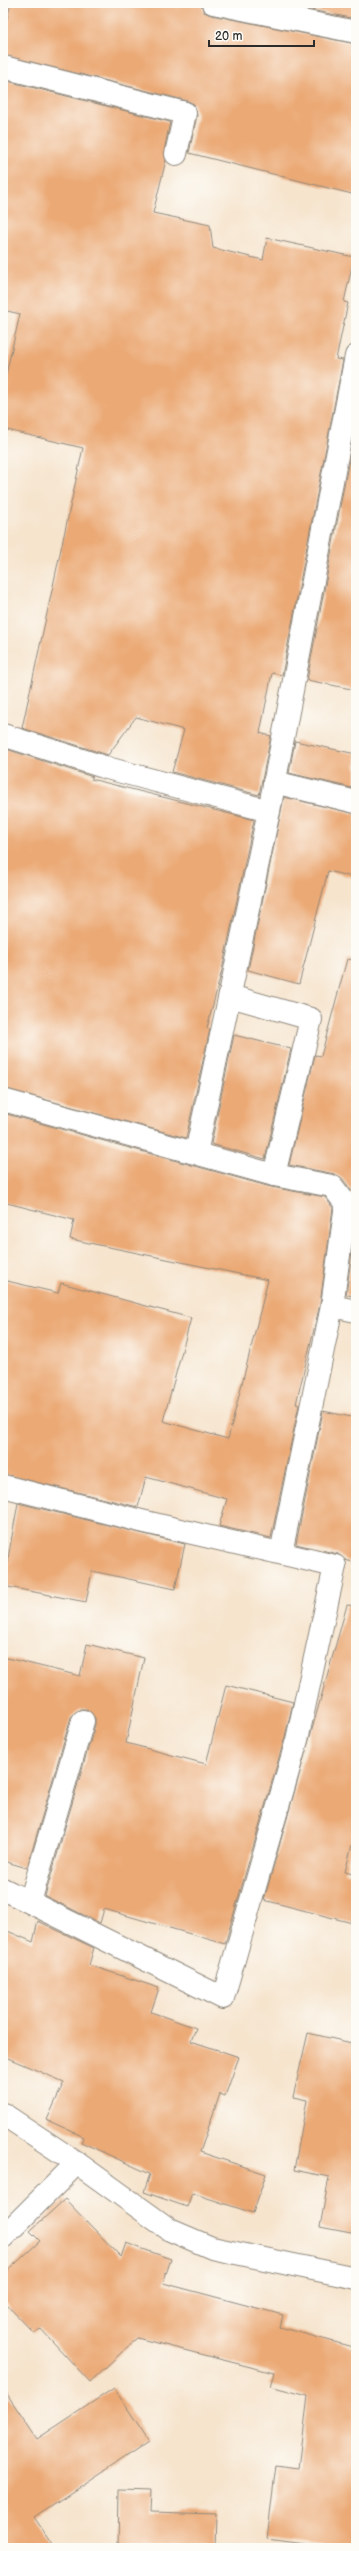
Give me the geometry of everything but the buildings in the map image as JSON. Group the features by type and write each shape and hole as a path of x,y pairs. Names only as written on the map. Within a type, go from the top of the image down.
{"street":[{"path":"213,3 356,32"},
{"path":"3,67 185,113 176,154"},
{"path":"196,1153 269,811 356,356"},
{"path":"3,735 107,768 269,811"},
{"path":"274,782 356,802"},
{"path":"230,996 311,1018 274,1175"},
{"path":"3,1100 274,1175 332,1186 346,1204 332,1306 281,1554"},
{"path":"332,1306 356,1312"},
{"path":"3,1487 336,1566 297,1740 223,1998 3,1889"},
{"path":"30,1902 83,1721"},
{"path":"3,2114 77,2163 170,2230 212,2248 356,2278"},
{"path":"3,2237 77,2163"}]}
